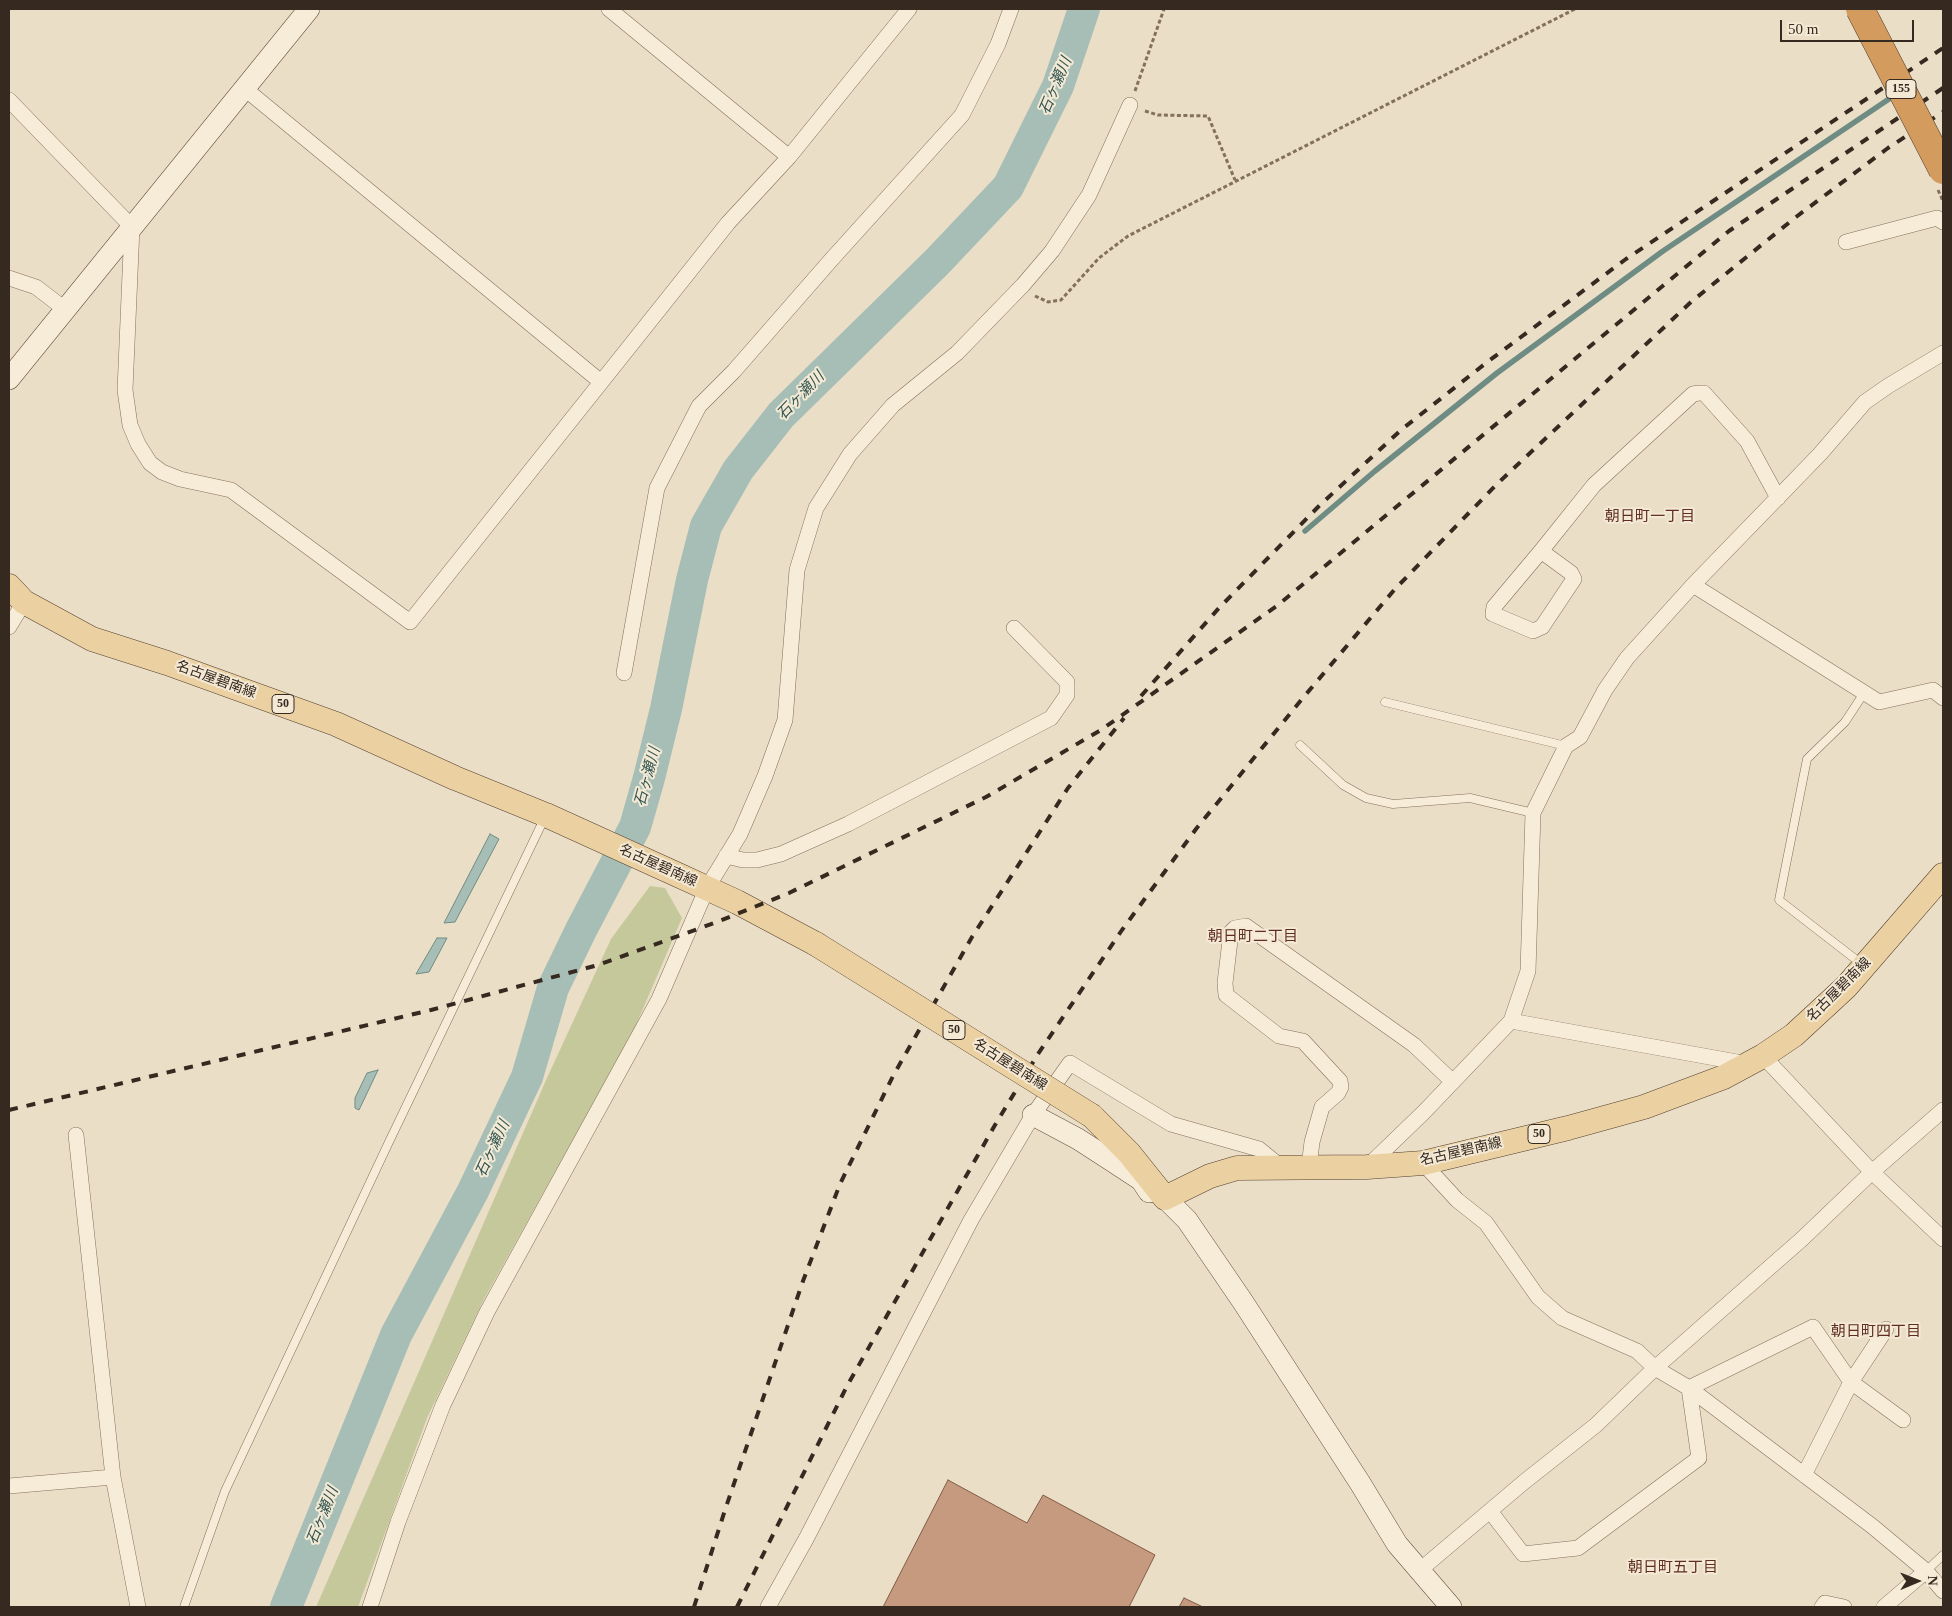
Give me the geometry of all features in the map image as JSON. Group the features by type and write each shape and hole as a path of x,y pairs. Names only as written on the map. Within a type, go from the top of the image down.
{"highway":[{"name":"155","path":"1860,9 1943,170"}],"main road":[{"name":"名古屋碧南線","path":"17,594 92,639 167,663 336,724 455,778 553,818 737,902 816,944 1092,1116 1129,1153 1165,1198 1210,1176 1237,1168 1367,1167 1423,1162 1568,1128 1644,1107 1724,1077 1756,1060 1794,1035 1846,987 1943,875"}],"street":[{"path":"9,379 309,9"},
{"path":"609,9 789,157"},
{"path":"9,100 132,227 125,390 130,425 138,444 150,463 162,472 180,480 231,490 410,622 728,223 789,157 909,9"},
{"path":"624,673 657,488 700,406 734,371 831,260 962,116 998,44 1011,9"},
{"path":"244,88 601,382"},
{"path":"370,1607 398,1522 443,1404 487,1312 658,999 707,888 740,834 785,720 797,570 816,508 850,454 893,405 957,353 1024,285 1052,251 1089,195 1130,105"},
{"path":"1846,242 1937,218 1943,222"},
{"path":"9,278 36,287 66,310"},
{"path":"1367,1167 1453,1082 1511,1021 1528,971 1533,813 1566,746 1580,737 1605,690 1628,658 1693,584 1820,454 1865,402 1943,353"},
{"path":"1541,551 1571,573 1574,579 1542,627 1533,631 1493,614 1494,607 1594,485 1693,394 1704,393 1747,441 1778,498"},
{"path":"1693,584 1879,702 1933,690 1943,698"},
{"path":"9,627 17,594"},
{"path":"726,856 743,860 757,860 781,854 848,824 1051,718 1067,694 1067,682 1014,628"},
{"path":"1309,1167 1312,1142 1322,1107 1338,1093 1341,1087 1340,1080 1303,1041 1279,1036 1226,995 1225,984 1231,932 1235,928 1246,926 1414,1045 1453,1082"},
{"path":"1511,1021 1756,1060 1943,1240"},
{"path":"768,1607 806,1539 971,1220 1033,1115 1070,1063 1171,1124 1259,1149 1281,1167"},
{"path":"1420,1570 1596,1425 1655,1368 1802,1239 1872,1172 1943,1110"},
{"path":"1033,1115 1078,1139 1141,1180 1212,1277 1243,1302"},
{"path":"76,1135 113,1476 138,1607"},
{"path":"1423,1162 1458,1200 1486,1224 1538,1297 1562,1318 1637,1351 1655,1368 1689,1388 1872,1526 1926,1572 1943,1591"},
{"path":"1165,1198 1187,1220 1243,1302 1397,1544 1451,1607"},
{"path":"1689,1388 1813,1327 1851,1382 1903,1420"},
{"path":"1804,1475 1851,1382 1886,1329"},
{"path":"1490,1511 1523,1554 1578,1548 1699,1458 1689,1388"},
{"path":"9,1486 113,1476"},
{"path":"1884,1607 1926,1572"},
{"path":"1822,1607 1825,1603 1844,1607"}],"lane":[{"path":"1864,693 1845,722 1807,759 1779,900 1864,966"},
{"path":"1385,702 1566,746"},
{"path":"1300,745 1343,785 1366,798 1393,804 1470,798 1533,813"},
{"path":"184,1607 225,1491 388,1144 553,818"},
{"path":"1926,1572 1943,1555"}],"path":[{"path":"1164,9 1130,105 1158,116 1208,116 1235,180"},
{"path":"1024,285 1033,295 1048,302 1061,300 1099,258 1128,236 1575,9"}],"green space":[{"path":"650,886 665,888 682,918 633,1032 484,1299 427,1418 358,1607 316,1607 547,1078 611,939"}],"water":[{"path":"490,834 499,839 455,922 444,923"},
{"path":"437,938 447,938 429,972 416,974"},
{"path":"378,1070 359,1110 355,1108 355,1098 367,1073"}],"building":[{"path":"948,1480 1027,1523 1043,1495 1155,1555 1129,1607 883,1607"},
{"path":"1184,1598 1203,1607 1179,1607"}],"waterway":[{"name":"石ヶ瀬川","path":"286,1607 396,1335 473,1191 527,1077 553,988 635,827 666,709 692,580 706,526 738,470 781,415 937,262 1008,187 1058,86 1084,9"},
{"path":"1305,531 1375,471 1497,373 1663,251 1889,99"}],"railway":[{"path":"1141,696 1219,608 1319,506 1401,430 1486,363 1626,259 1943,48"},
{"path":"9,1110 431,1010 598,965 717,922 789,893 986,797 1101,730 1278,605 1729,231 1943,88"},
{"path":"737,1607 847,1386 995,1125 1038,1054 1122,930 1196,829 1395,589 1497,484 1691,302 1796,217 1888,148 1943,112"},
{"path":"694,1607 803,1281 840,1184 893,1076 972,937 1068,788 1124,718"}],"district":[{"name":"朝日町一丁目","path":"1650,517"},
{"name":"朝日町二丁目","path":"1253,937"},
{"name":"朝日町四丁目","path":"1876,1332"},
{"name":"朝日町五丁目","path":"1673,1568"}]}
